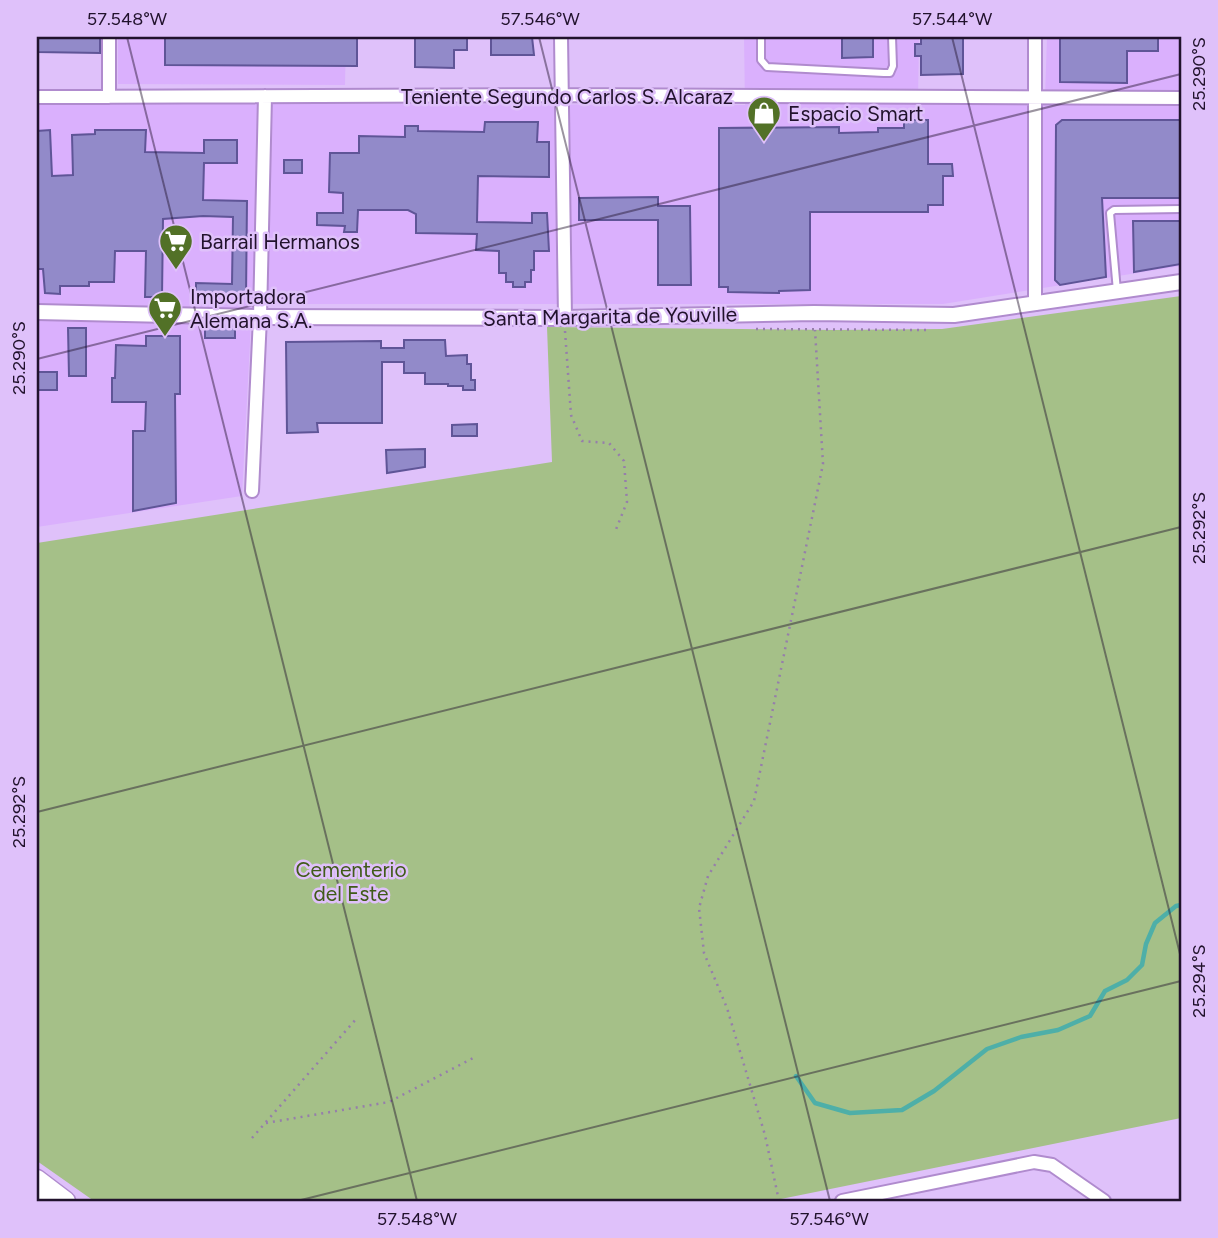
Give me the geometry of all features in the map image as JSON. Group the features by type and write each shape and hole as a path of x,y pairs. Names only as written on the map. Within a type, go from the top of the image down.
{"main road":[{"path":"37,1179 66,1201"},
{"path":"37,1195 46,1201"}],"street":[{"path":"109,37 109,97"},
{"path":"561,37 565,324"},
{"path":"1035,37 1035,304"},
{"name":"Teniente Segundo Carlos S. Alcaraz","path":"37,97 561,95 1181,98"},
{"path":"252,491 260,317 265,96"},
{"name":"Santa Margarita de Youville","path":"37,312 565,324 814,313 954,315 1181,282"},
{"path":"842,1201 1034,1162 1052,1165 1104,1201"}],"lane":[{"path":"761,37 761,60 767,66 884,73 890,73 893,66 892,37"},
{"path":"1117,291 1110,213 1114,210 1181,209"}],"path":[{"path":"565,324 571,415 582,441 609,443 624,461 627,502 615,532"},
{"path":"779,1201 765,1135 727,1008 704,953 699,908 708,876 754,801 818,491 823,464 815,330"},
{"path":"252,1138 357,1018"},
{"path":"266,1122 389,1102 475,1057"}],"shaded area":[{"path":"118,37 346,37 345,85 118,84"},
{"path":"744,37 919,37 918,101 1045,98 1047,37 1181,37 1181,266 943,304 252,304 242,496 37,527 37,103 745,105"}],"green space":[{"name":"Cementerio del Este","path":"1181,296 1181,1118 771,1201 94,1201 37,1161 37,543 552,462 547,327 942,329"}],"building":[{"path":"37,37 100,37 100,53 37,52"},
{"path":"165,37 357,37 357,66 165,65"},
{"path":"415,37 467,37 467,50 454,50 454,68 415,67"},
{"path":"491,37 532,37 534,55 491,55"},
{"path":"842,37 873,37 873,57 842,58"},
{"path":"921,37 963,37 963,74 921,75 921,56 915,56 915,44 921,44"},
{"path":"1060,37 1158,37 1158,51 1127,51 1127,83 1060,82"},
{"path":"904,120 928,120 928,164 952,164 953,176 943,176 943,205 928,205 928,212 810,212 810,290 779,293 728,292 728,287 719,287 719,128 839,127 839,133 878,132 878,128 904,128"},
{"path":"1062,120 1181,120 1181,198 1102,198 1106,277 1060,285 1055,280 1056,125"},
{"path":"485,122 538,122 537,142 549,142 549,177 478,176 477,222 532,223 532,213 547,213 549,251 534,251 531,282 525,282 525,287 513,287 513,282 506,282 506,273 499,273 499,251 476,250 477,234 416,233 416,214 408,210 358,210 357,232 344,232 345,226 317,225 317,213 343,213 343,193 329,192 330,153 359,153 359,136 405,137 405,126 418,126 418,131 484,132"},
{"path":"50,130 52,176 73,175 72,135 95,134 95,130 146,130 145,152 204,153 204,140 237,140 237,163 204,163 203,200 247,201 246,296 196,295 196,283 232,284 233,217 203,216 163,219 162,297 145,297 146,251 115,251 114,282 89,282 89,286 60,286 60,294 45,293 43,269 37,269 37,131"},
{"path":"284,160 302,160 302,173 284,173"},
{"path":"658,197 658,206 690,206 691,285 658,285 658,220 579,220 579,198"},
{"path":"1133,221 1181,221 1181,264 1134,272"},
{"path":"205,326 235,326 235,338 205,338"},
{"path":"68,328 86,328 86,376 69,376"},
{"path":"146,336 180,336 180,394 175,394 176,503 133,511 133,431 145,431 146,402 112,402 112,378 115,378 116,345 146,346"},
{"path":"404,340 445,340 446,356 467,355 467,364 471,364 471,380 475,380 475,390 463,390 463,386 448,384 425,384 425,373 404,373 404,362 382,362 382,423 317,423 318,432 287,433 286,342 381,341 381,348 404,348"},
{"path":"37,372 57,372 57,390 37,390"},
{"path":"477,424 477,436 452,436 452,425"},
{"path":"425,449 425,467 387,473 386,450"}],"waterway":[{"path":"796,1076 815,1103 850,1113 902,1110 934,1091 987,1049 1021,1037 1058,1030 1090,1016 1105,991 1127,980 1142,965 1146,944 1155,923 1181,905"}],"place":[{"name":"Espacio Smart","path":"764,143"},
{"name":"Barrail Hermanos","path":"176,271"},
{"name":"Importadora Alemana S.A.","path":"165,338"}]}
